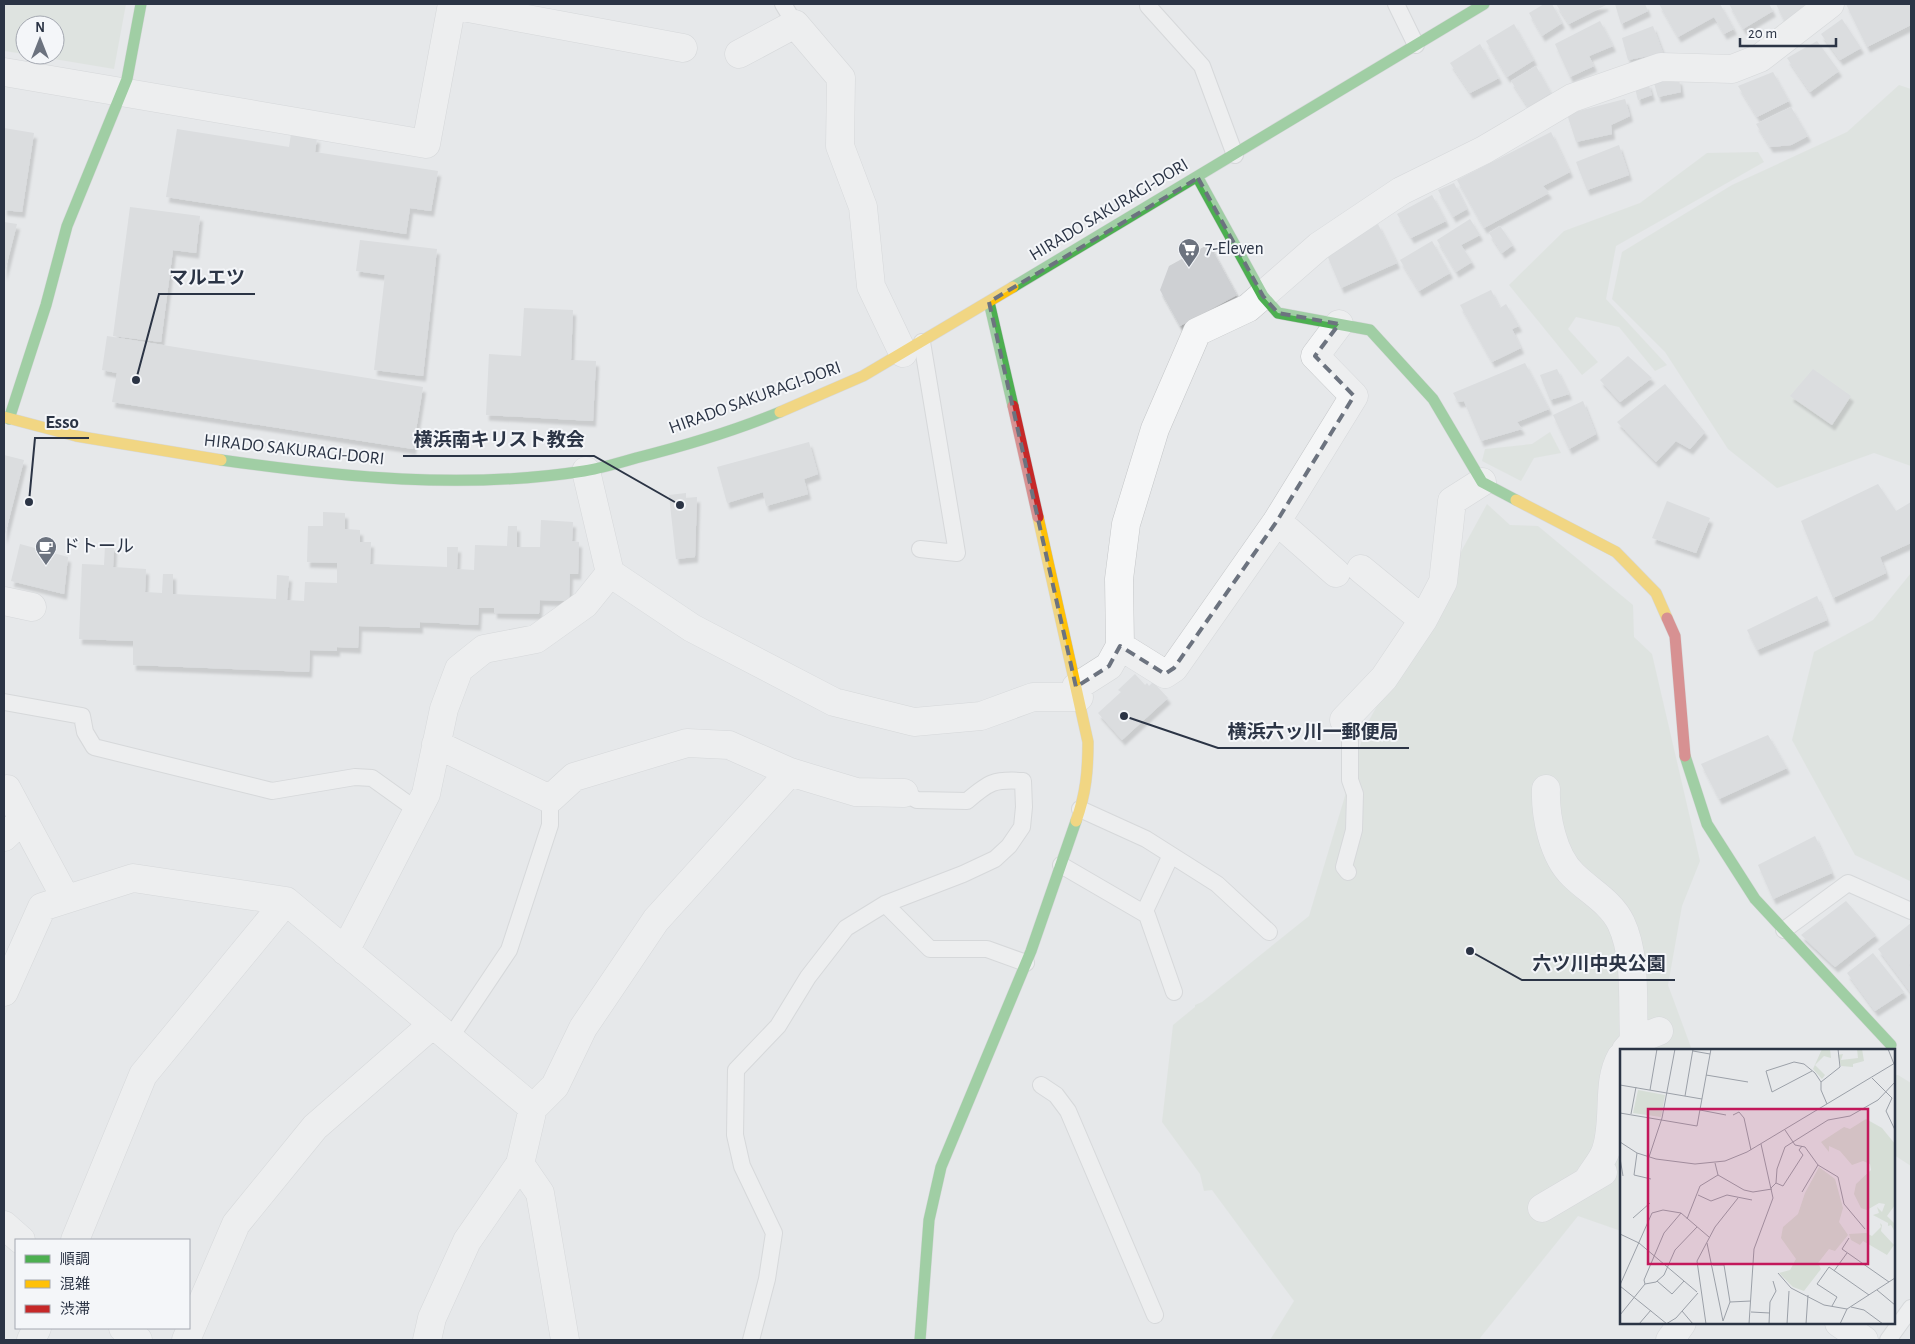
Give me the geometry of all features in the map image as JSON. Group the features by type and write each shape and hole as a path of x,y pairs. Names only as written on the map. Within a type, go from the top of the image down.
{"street":[{"path":"6,418 46,305 67,226 127,78 142,4"},
{"path":"4,72 426,144 452,4 683,48"},
{"name":"HIRADO SAKURAGI-DORI","path":"6,418 95,440 182,455 309,472 412,480 463,481 530,478 586,471 675,448 778,413 863,376 1198,178 1484,4"},
{"path":"586,471 610,573 692,628 834,702 914,722 981,716 1032,697 1078,692 1109,666 1120,646 1119,580 1126,524 1155,429 1197,332 1248,308 1319,246 1401,191 1484,150 1572,98 1661,67 1732,69 1760,58 1830,4"},
{"path":"739,54 789,14 841,78 840,146 863,207 871,286 913,347"},
{"path":"1198,178 1263,296 1278,312 1370,330 1434,399 1482,482 1616,552 1656,593 1675,636 1683,751 1707,824 1755,899 1891,1045"},
{"path":"920,1340 929,1220 941,1167 1026,963 1080,809 1088,774 1088,742 1078,692 989,302"},
{"path":"1120,646 1165,674 1174,668 1277,521 1354,396 1315,356 1339,324"},
{"path":"1347,717 1384,678 1424,620 1444,582 1452,501 1482,482"},
{"path":"1277,521 1348,571 1424,620"},
{"path":"345,951 426,794 444,709 459,669 484,649 536,639 585,604 610,573"},
{"path":"4,601 32,606"},
{"path":"436,744 550,799 574,777 687,743 728,745 790,772 856,792 904,793"},
{"path":"427,1340 432,1318 467,1241 520,1164 533,1108 555,1086 582,1028 656,920 790,772"},
{"path":"7,789 13,828 66,900"},
{"path":"1546,789 1549,828 1557,849 1571,874 1608,904 1621,922 1632,954 1627,1049"},
{"path":"4,992 42,907 133,878 286,901 533,1108"},
{"path":"74,1239 143,1074 286,901"},
{"path":"186,1340 236,1224 315,1127 441,1031"},
{"path":"1627,1049 1659,1031"},
{"path":"1588,1180 1606,1150 1612,1116 1615,1068 1620,1060"},
{"path":"1542,1208 1612,1167 1620,1158"},
{"path":"520,1164 540,1193 566,1340"},
{"path":"4,1225 20,1239"},
{"path":"1670,1340 1681,1324"},
{"path":"1840,1324 1864,1340"},
{"path":"124,1329 138,1340"}],"lane":[{"path":"1396,4 1416,45"},
{"path":"1148,6 1202,66 1234,155"},
{"path":"913,347 957,553 920,549"},
{"path":"4,702 82,716 85,732 94,747 272,791 355,777 372,778 418,811"},
{"path":"1347,717 1350,780 1355,794 1354,830 1344,867 1348,872"},
{"path":"751,1340 767,1279 774,1233 742,1166 735,1135 736,1070 778,1026 808,978 846,928 885,904 963,874 995,859 1009,846 1022,827 1024,807 1023,781 1002,780 988,783 967,801 917,800 904,793"},
{"path":"441,1031 509,950 550,825 550,799"},
{"path":"1080,809 1146,840 1217,884 1269,932"},
{"path":"1144,913 1171,855"},
{"path":"1061,865 1147,915 1174,992"},
{"path":"1784,930 1848,883 1911,911"},
{"path":"885,904 930,949 987,949 1026,963"},
{"path":"1041,1085 1056,1095 1068,1111 1155,1315"},
{"path":"1888,1340 1911,1308"}],"highlighted area":[{"path":"1198,178 1263,296 1278,313 1339,324 1315,356 1354,396 1277,521 1174,668 1165,674 1120,646 1109,666 1076,687 989,302"}],"shaded area":[{"path":"4,4 126,4 114,69 65,61 65,15 15,15 15,53 4,51"},
{"path":"1899,85 1911,89 1911,466 1874,453 1777,488 1728,449 1665,352 1612,299 1622,252 1732,185 1847,132"},
{"path":"1758,152 1764,162 1616,246 1606,299 1667,365 1655,371 1619,327 1576,317 1568,329 1598,362 1582,375 1509,285 1564,231 1640,203 1707,153"},
{"path":"1550,432 1561,453 1534,458 1521,481 1482,461 1485,449 1532,444"},
{"path":"1487,504 1510,525 1538,526 1633,605 1634,637 1652,654 1700,861 1682,906 1668,985 1692,1049 1620,1049 1620,1231 1578,1216 1480,1338 1481,1340 1270,1340 1294,1301 1212,1190 1204,1191 1200,1174 1162,1122 1173,1025 1195,1005 1202,1002 1309,916 1366,726"},
{"path":"1911,573 1910,881 1855,855 1792,740 1814,652 1873,620"},
{"path":"1895,1075 1911,1083 1911,1166 1895,1156"}],"building":[{"path":"1544,4 1552,4 1562,23 1542,36 1529,13"},
{"path":"1556,4 1605,4 1606,5 1569,24"},
{"path":"1615,4 1645,4 1648,11 1621,24"},
{"path":"1659,4 1720,4 1734,29 1724,34 1714,17 1678,37"},
{"path":"1729,4 1769,4 1773,11 1743,29"},
{"path":"1776,4 1806,4 1785,22"},
{"path":"1846,4 1911,4 1911,25 1867,47"},
{"path":"1842,19 1861,48 1840,60 1821,34"},
{"path":"1600,21 1613,46 1589,56 1594,66 1570,77 1555,44"},
{"path":"1514,24 1534,60 1507,77 1486,41"},
{"path":"1653,26 1663,53 1628,60 1622,38"},
{"path":"1817,41 1839,71 1810,92 1787,58"},
{"path":"1480,44 1499,78 1470,93 1450,63"},
{"path":"1536,66 1551,93 1528,107 1511,81"},
{"path":"1773,72 1789,101 1757,117 1738,86"},
{"path":"1679,79 1681,92 1658,97 1654,83"},
{"path":"1648,83 1652,95 1638,100 1635,88"},
{"path":"1625,99 1630,116 1611,125 1612,134 1576,142 1567,114"},
{"path":"1791,107 1808,136 1791,145 1770,147 1756,124"},
{"path":"4,128 34,133 22,212 4,210"},
{"path":"177,129 289,147 291,134 317,138 315,152 438,171 431,211 410,208 406,234 166,197"},
{"path":"1551,132 1570,172 1543,186 1549,193 1484,228 1457,180"},
{"path":"1619,145 1629,175 1587,190 1576,162"},
{"path":"1454,183 1467,209 1453,217 1438,190"},
{"path":"1432,195 1446,221 1411,238 1397,214"},
{"path":"130,207 200,216 196,253 173,250 161,342 113,336"},
{"path":"1470,219 1480,235 1461,245 1472,262 1456,272 1437,240"},
{"path":"4,222 17,224 4,275"},
{"path":"1378,224 1397,263 1341,288 1327,255"},
{"path":"1500,226 1513,245 1502,253 1489,233"},
{"path":"360,240 437,249 423,376 374,370 385,275 356,271"},
{"path":"1432,241 1450,273 1419,291 1400,260"},
{"path":"1209,244 1237,295 1180,326 1160,290 1169,266"},
{"path":"1491,290 1500,308 1506,304 1519,326 1512,329 1521,348 1492,362 1460,305"},
{"path":"524,308 573,310 571,360 596,361 593,421 486,415 489,354 521,356"},
{"path":"107,336 423,387 413,449 112,402 117,373 102,370"},
{"path":"1628,356 1652,378 1620,402 1600,380"},
{"path":"1525,363 1549,409 1517,422 1522,429 1481,441 1464,401 1458,402 1453,393"},
{"path":"1557,369 1569,394 1550,400 1540,375"},
{"path":"1813,369 1851,396 1832,425 1790,396"},
{"path":"1665,384 1705,432 1690,449 1676,441 1656,462 1617,422"},
{"path":"1583,401 1596,434 1569,449 1553,415"},
{"path":"809,442 818,474 804,479 808,494 766,506 763,492 727,503 717,467"},
{"path":"4,455 24,460 4,539"},
{"path":"1878,484 1896,511 1911,502 1911,543 1880,557 1886,573 1833,598 1801,521"},
{"path":"686,493 686,498 697,497 695,557 676,559 669,495"},
{"path":"1667,501 1710,518 1696,553 1652,538"},
{"path":"323,512 345,513 345,529 360,530 360,542 371,542 370,564 447,567 447,547 458,547 457,569 474,570 475,545 507,546 508,526 517,526 517,547 540,547 541,520 573,522 572,541 579,542 578,574 570,574 569,601 540,600 539,614 494,613 494,608 479,608 478,625 420,622 420,628 359,626 358,648 337,647 337,651 310,650 309,672 133,665 133,641 79,639 82,564 104,565 105,546 114,546 113,567 146,569 145,592 162,593 163,574 173,574 173,594 276,599 277,575 289,576 287,600 304,601 305,582 337,583 337,563 307,562 308,526 323,526"},
{"path":"20,544 68,557 64,594 11,581"},
{"path":"1817,596 1827,620 1757,650 1747,630"},
{"path":"1135,674 1145,685 1147,683 1149,686 1153,682 1168,698 1122,740 1098,713 1121,692 1118,690"},
{"path":"1768,735 1787,768 1719,799 1701,764"},
{"path":"1815,836 1832,873 1773,899 1758,865"},
{"path":"1846,901 1876,935 1835,967 1801,935"},
{"path":"1911,923 1911,963 1909,965 1911,968 1911,993 1878,949"},
{"path":"1873,953 1904,992 1875,1011 1847,973"}],"traffic: fast":[{"path":"9,419 46,305 67,226 127,79 141,4"},
{"path":"1013,287 1484,4"},
{"path":"1198,178 1263,296 1278,313 1370,330 1433,399 1482,482 1516,500"},
{"path":"989,302 1013,406"},
{"path":"221,460 311,472 402,479 493,480 539,477 584,471 610,465 709,438 780,412"},
{"path":"1685,756 1707,824 1755,899 1891,1045"},
{"path":"920,1340 929,1220 941,1167 1031,951 1076,821"}],"traffic: slow":[{"path":"780,412 863,376 1013,287"},
{"path":"4,417 76,436 221,460"},
{"path":"1516,500 1616,552 1656,593 1667,618"},
{"path":"1038,517 1088,742 1086,782 1076,821"}],"traffic: jam":[{"path":"1013,406 1038,517"},
{"path":"1667,618 1675,636 1685,756"}],"place":[{"name":"7-Eleven","path":"1189,268"},
{"name":"マルエツ","path":"136,380"},
{"name":"Esso","path":"29,502"},
{"name":"横浜南キリスト教会","path":"680,505"},
{"name":"ドトール","path":"46,566"},
{"name":"横浜六ッ川一郵便局","path":"1124,716"},
{"name":"六ツ川中央公園","path":"1470,951"}]}
